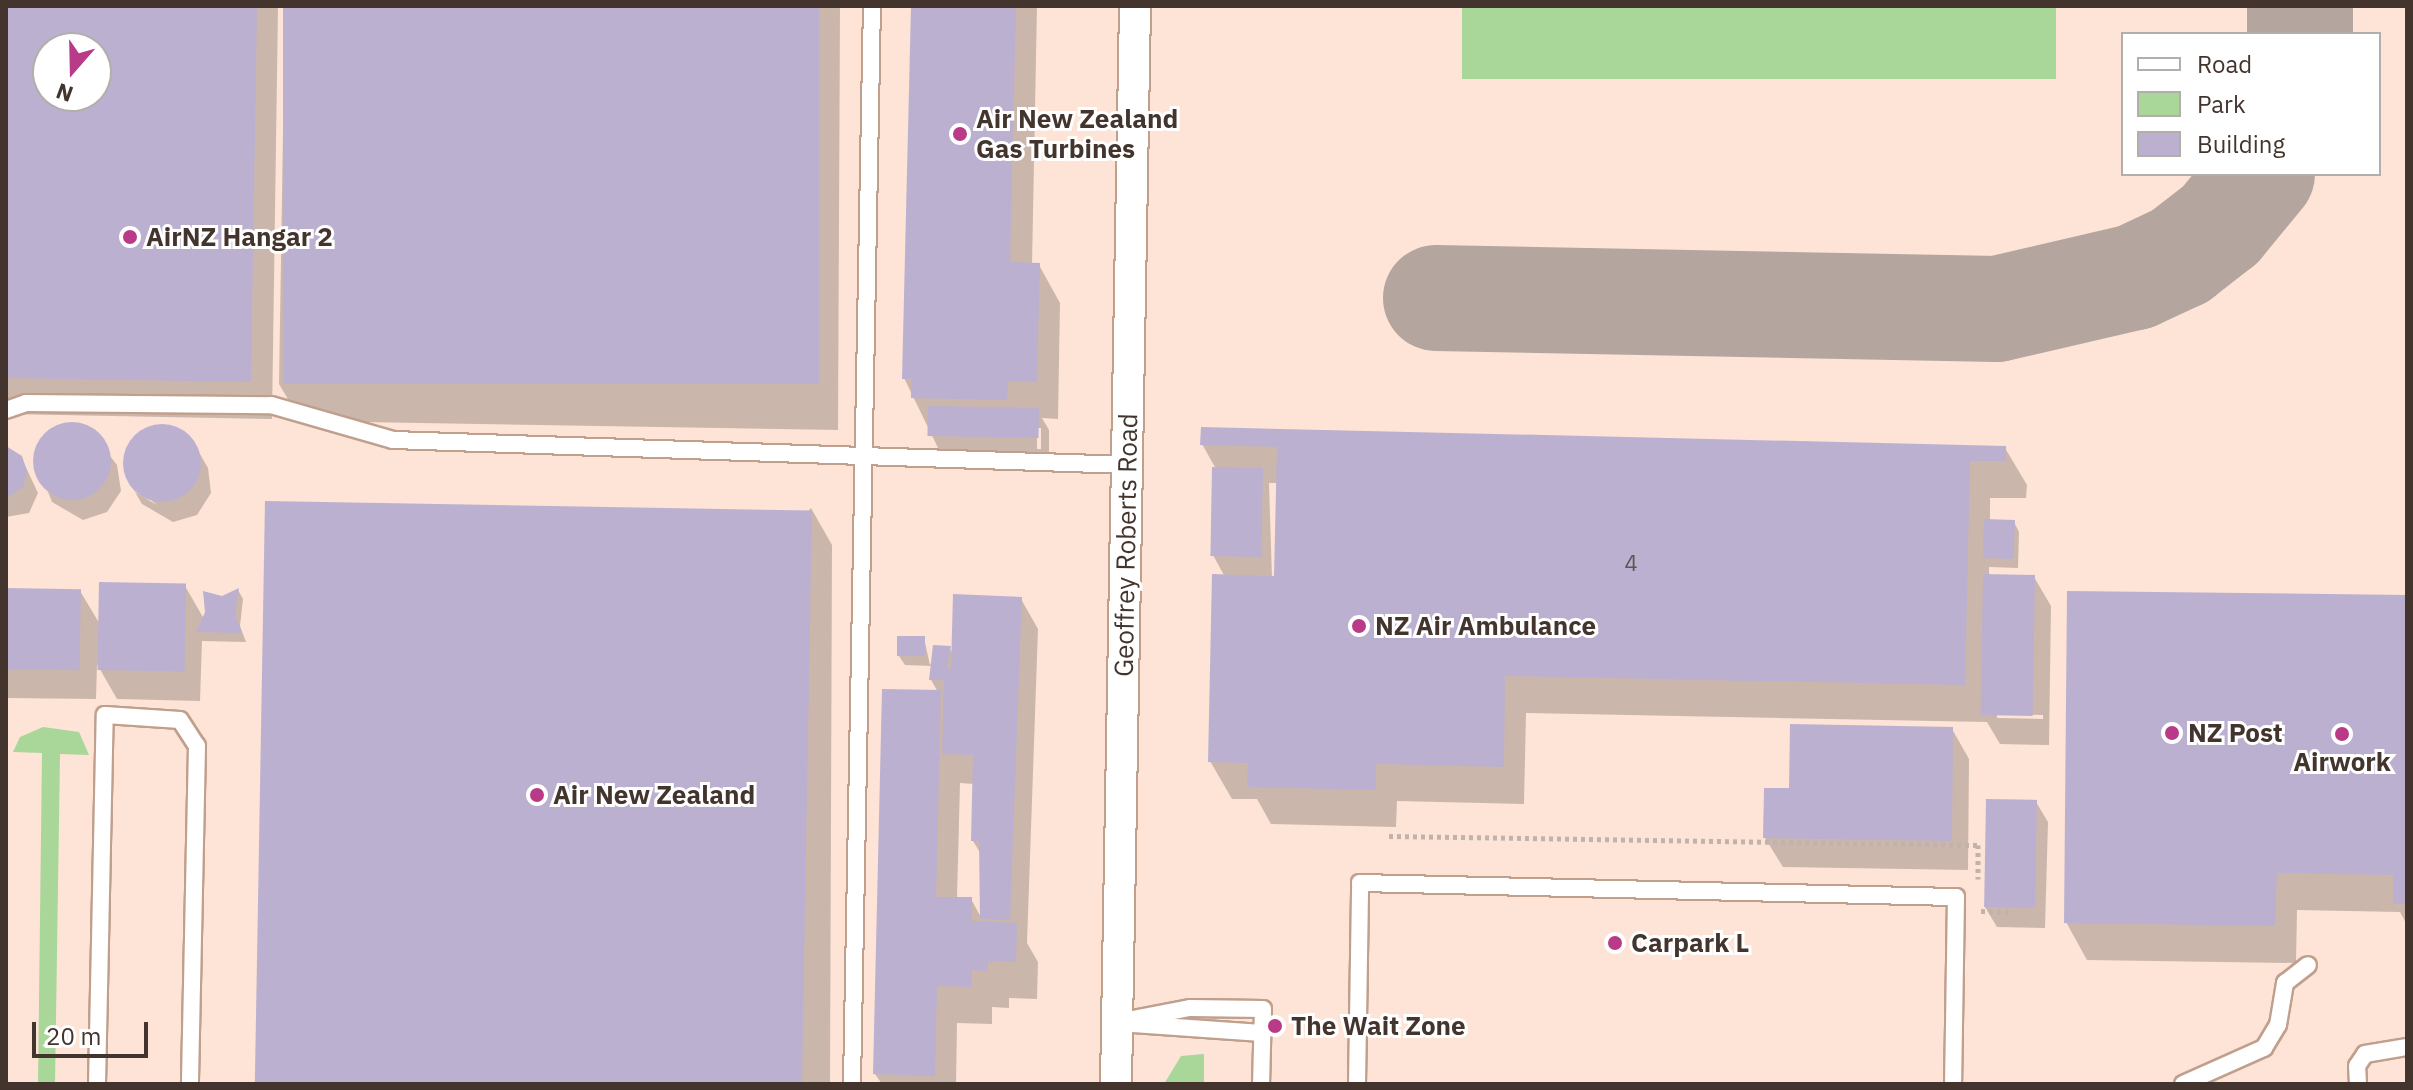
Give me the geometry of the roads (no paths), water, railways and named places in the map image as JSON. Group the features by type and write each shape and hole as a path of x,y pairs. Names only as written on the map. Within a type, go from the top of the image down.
{"street":[{"name":"Geoffrey Roberts Road","path":"1116,1084 1135,6"}],"lane":[{"path":"852,1084 872,6"},
{"path":"6,410 26,403 271,405 393,440 1128,465"},
{"path":"97,1084 105,715 180,720 197,746 190,1084"},
{"path":"1357,1084 1360,883 1956,897 1953,1084"},
{"path":"2183,1084 2264,1048 2278,1025 2285,983 2308,965"},
{"path":"1117,1022 1190,1008 1263,1009 1261,1084"},
{"path":"1117,1022 1262,1033"},
{"path":"2358,1084 2357,1066 2365,1054 2407,1047"}],"place":[{"name":"Air New Zealand Gas Turbines","path":"960,134"},
{"name":"AirNZ Hangar 2","path":"130,237"},
{"name":"NZ Air Ambulance","path":"1359,626"},
{"name":"NZ Post","path":"2172,733"},
{"name":"Airwork","path":"2342,734"},
{"name":"Air New Zealand","path":"537,795"},
{"name":"Carpark L","path":"1615,943"},
{"name":"The Wait Zone","path":"1275,1026"}]}
